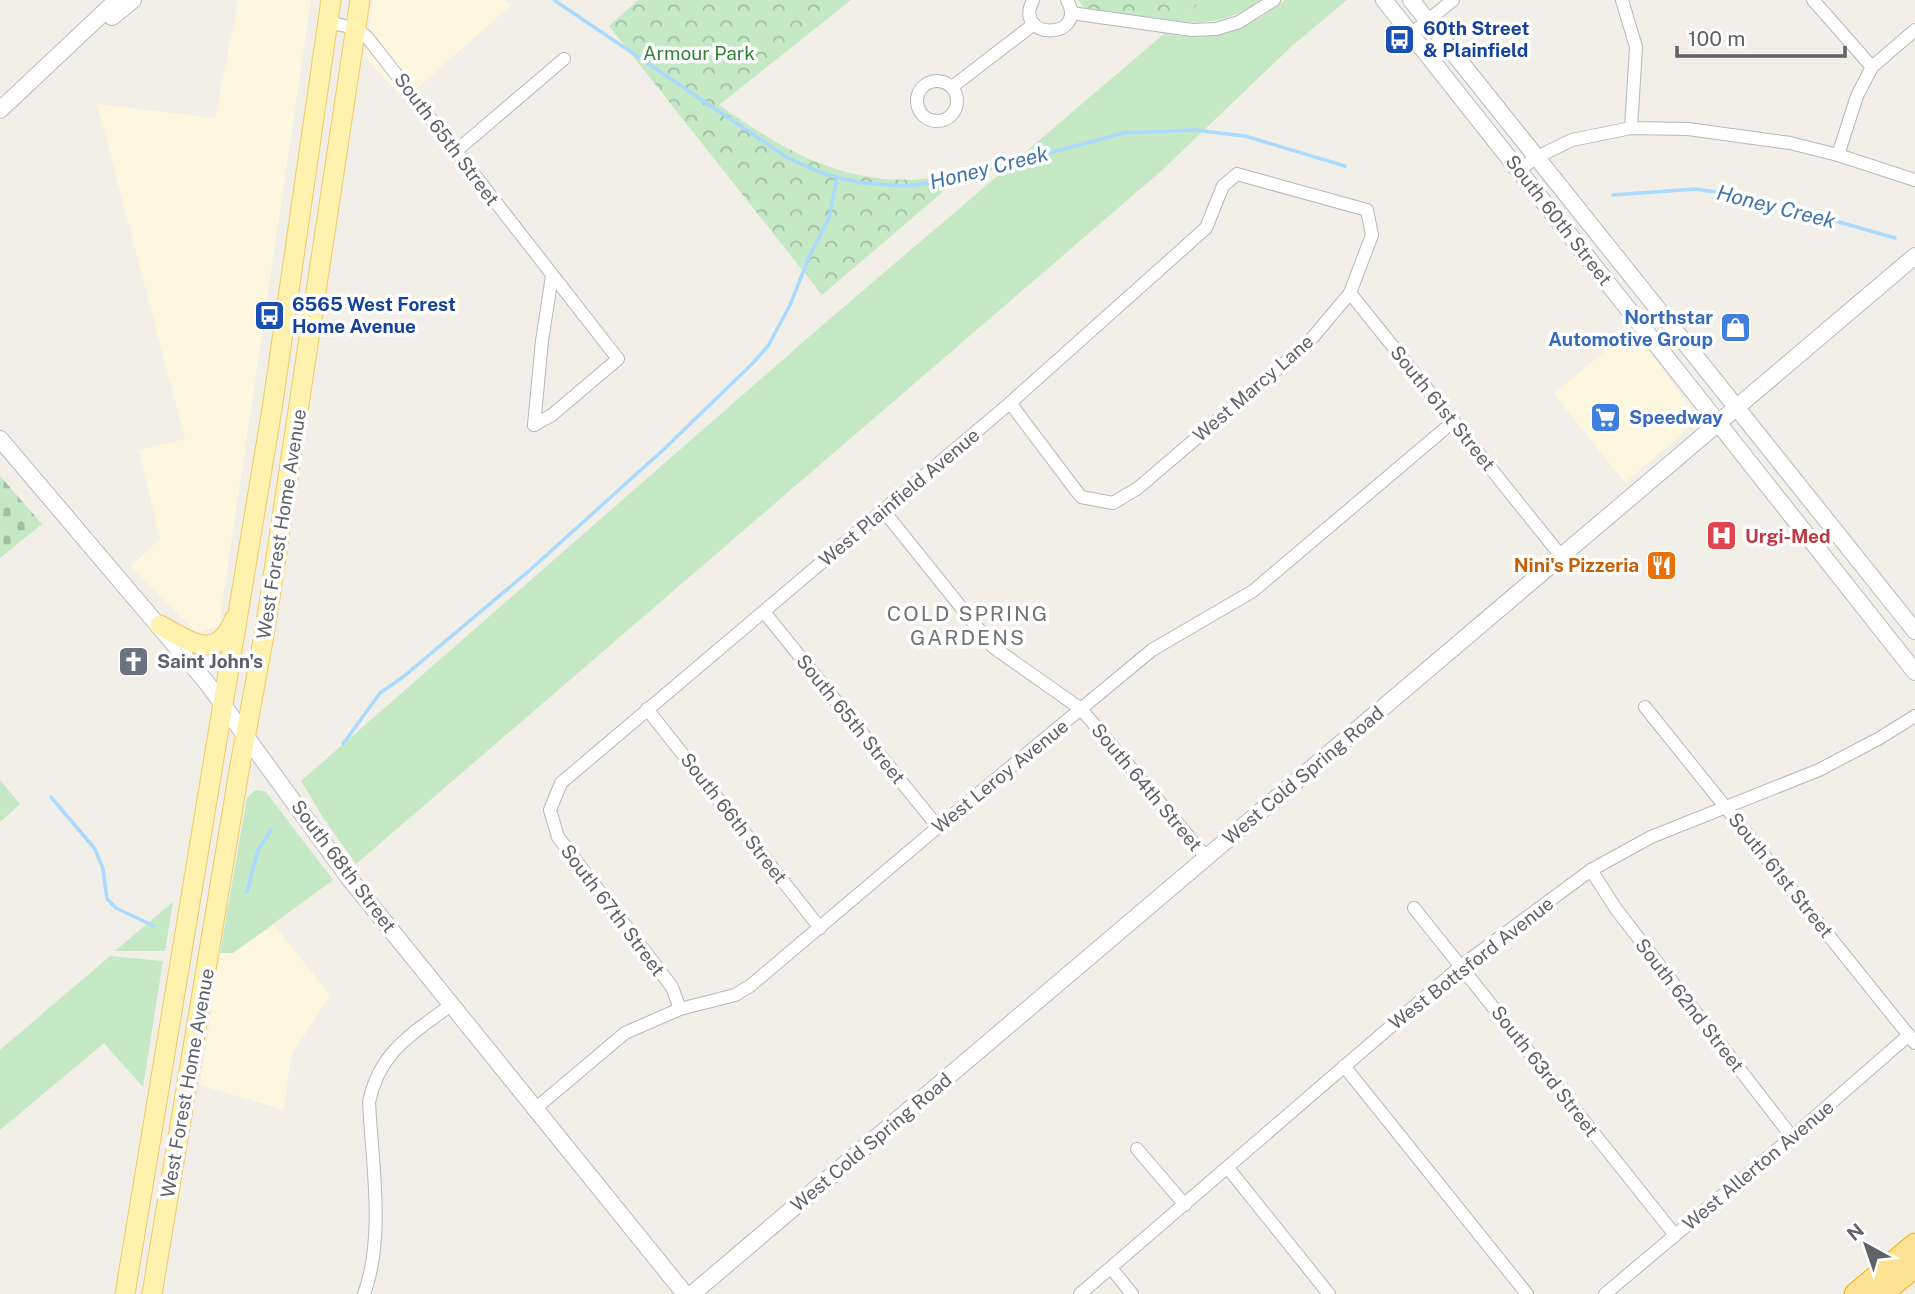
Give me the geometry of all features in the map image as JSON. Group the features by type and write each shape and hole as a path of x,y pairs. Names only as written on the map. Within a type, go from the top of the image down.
{"highway":[{"path":"1855,1294 1915,1244"},
{"path":"1882,1294 1915,1267"}],"main road":[{"name":"West Forest Home Avenue","path":"125,1294 272,409 331,0"},
{"name":"West Forest Home Avenue","path":"152,1294 281,528 360,0"},
{"path":"160,625 196,645 214,644 230,630 240,606"}],"street":[{"path":"0,110 117,0"},
{"path":"49,65 133,0"},
{"path":"1033,0 1030,14 1034,24 1043,31 1058,30 1065,26 1069,6 1192,30 1216,29 1239,22 1274,0"},
{"name":"South 60th Street","path":"1384,0 1915,672"},
{"name":"South 60th Street","path":"1412,0 1915,631"},
{"path":"1411,34 1453,0"},
{"path":"1622,0 1636,47 1631,128"},
{"path":"1813,0 1872,67"},
{"path":"327,22 355,28"},
{"path":"953,87 1034,24"},
{"name":"South 65th Street","path":"355,28 367,37 384,57 618,359 552,415 534,425 542,341 552,276"},
{"path":"1838,155 1857,96 1872,67 1915,30"},
{"path":"456,151 564,59"},
{"path":"1519,170 1537,157 1572,140 1631,128 1688,129 1790,143 1838,155 1915,180"},
{"name":"West Plainfield Avenue","path":"550,810 561,783 1010,403 1206,228 1223,186 1237,174 1367,210"},
{"name":"West Marcy Lane","path":"1010,403 1082,497 1113,503 1138,488 1308,343 1350,293 1372,235 1367,210"},
{"name":"West Cold Spring Road","path":"692,1294 1915,256"},
{"name":"South 61st Street","path":"1350,293 1561,556"},
{"path":"1649,335 1657,329 1663,329 1677,344 1690,349"},
{"name":"West Leroy Avenue","path":"536,1108 625,1033 680,1009 735,995 743,990 1152,650 1253,591 1454,421"},
{"name":"South 68th Street","path":"0,439 97,555 160,625 247,734 349,878 685,1294"},
{"name":"South 64th Street","path":"883,510 993,647 1081,709 1206,857"},
{"name":"South 65th Street","path":"764,612 938,827"},
{"name":"South 61st Street","path":"1646,707 1912,1039"},
{"name":"South 66th Street","path":"647,709 820,928"},
{"name":"West Bottsford Avenue","path":"1080,1294 1461,966 1591,870 1651,837 1819,770 1878,740 1915,716"},
{"name":"South 67th Street","path":"550,810 558,837 671,987 680,1009"},
{"name":"South 62nd Street","path":"1591,870 1616,909 1792,1138"},
{"name":"South 63rd Street","path":"1414,908 1675,1235"},
{"path":"364,1294 371,1275 376,1242 369,1102 373,1082 384,1061 400,1044 452,1004"},
{"name":"West Allerton Avenue","path":"1605,1294 1912,1039"},
{"path":"1344,1066 1527,1294"},
{"path":"1137,1149 1185,1205"},
{"path":"1228,1168 1329,1294"},
{"path":"1111,1268 1132,1294"}],"shaded area":[{"path":"238,0 311,0 219,626 197,633 131,566 160,539 139,450 185,439 97,104 215,118"},
{"path":"373,0 505,0 511,5 404,100 365,56"},
{"path":"1632,328 1699,419 1625,483 1554,394"},
{"path":"274,925 330,995 291,1056 284,1110 200,1085 220,953 233,953"}],"green space":[{"name":"Armour Park","path":"638,0 851,0 719,105 790,150 840,170 866,177 894,180 966,172 822,295 609,26"},
{"path":"1079,0 1203,0 1179,21 1087,9"},
{"path":"1203,0 1262,0 1222,19 1179,21"},
{"path":"1285,0 1347,0 1293,45 1160,172 356,864 301,781 818,329 1165,33 1199,36 1229,32 1257,20"},
{"path":"0,476 42,524 0,558"},
{"path":"0,780 20,804 0,822"},
{"path":"255,790 266,792 333,880 233,953 220,953 247,798"},
{"path":"173,902 165,951 115,951"},
{"path":"110,956 163,961 143,1087 104,1043 0,1130 0,1050"}],"waterway":[{"name":"Honey Creek","path":"554,0 788,158 824,174 862,183 905,186 939,182 1124,133 1194,130 1245,136 1345,166"},
{"path":"343,744 380,693 403,677 530,570 663,450 768,346 790,305 809,257 829,218 837,177"},
{"name":"Honey Creek","path":"1613,195 1695,189 1752,197 1895,238"},
{"path":"51,797 95,849 103,869 107,899 116,908 154,926"},
{"path":"247,892 258,850 271,830"}],"place":[{"name":"60th Street & Plainfield","path":"1400,39"},
{"name":"6565 West Forest Home Avenue","path":"269,315"},
{"name":"Northstar Automotive Group","path":"1736,328"},
{"name":"Speedway","path":"1606,417"},
{"name":"Urgi-Med","path":"1722,536"},
{"name":"Nini's Pizzeria","path":"1662,565"},
{"name":"Saint John's","path":"134,661"}],"district":[{"name":"COLD SPRING GARDENS","path":"968,626"}]}
